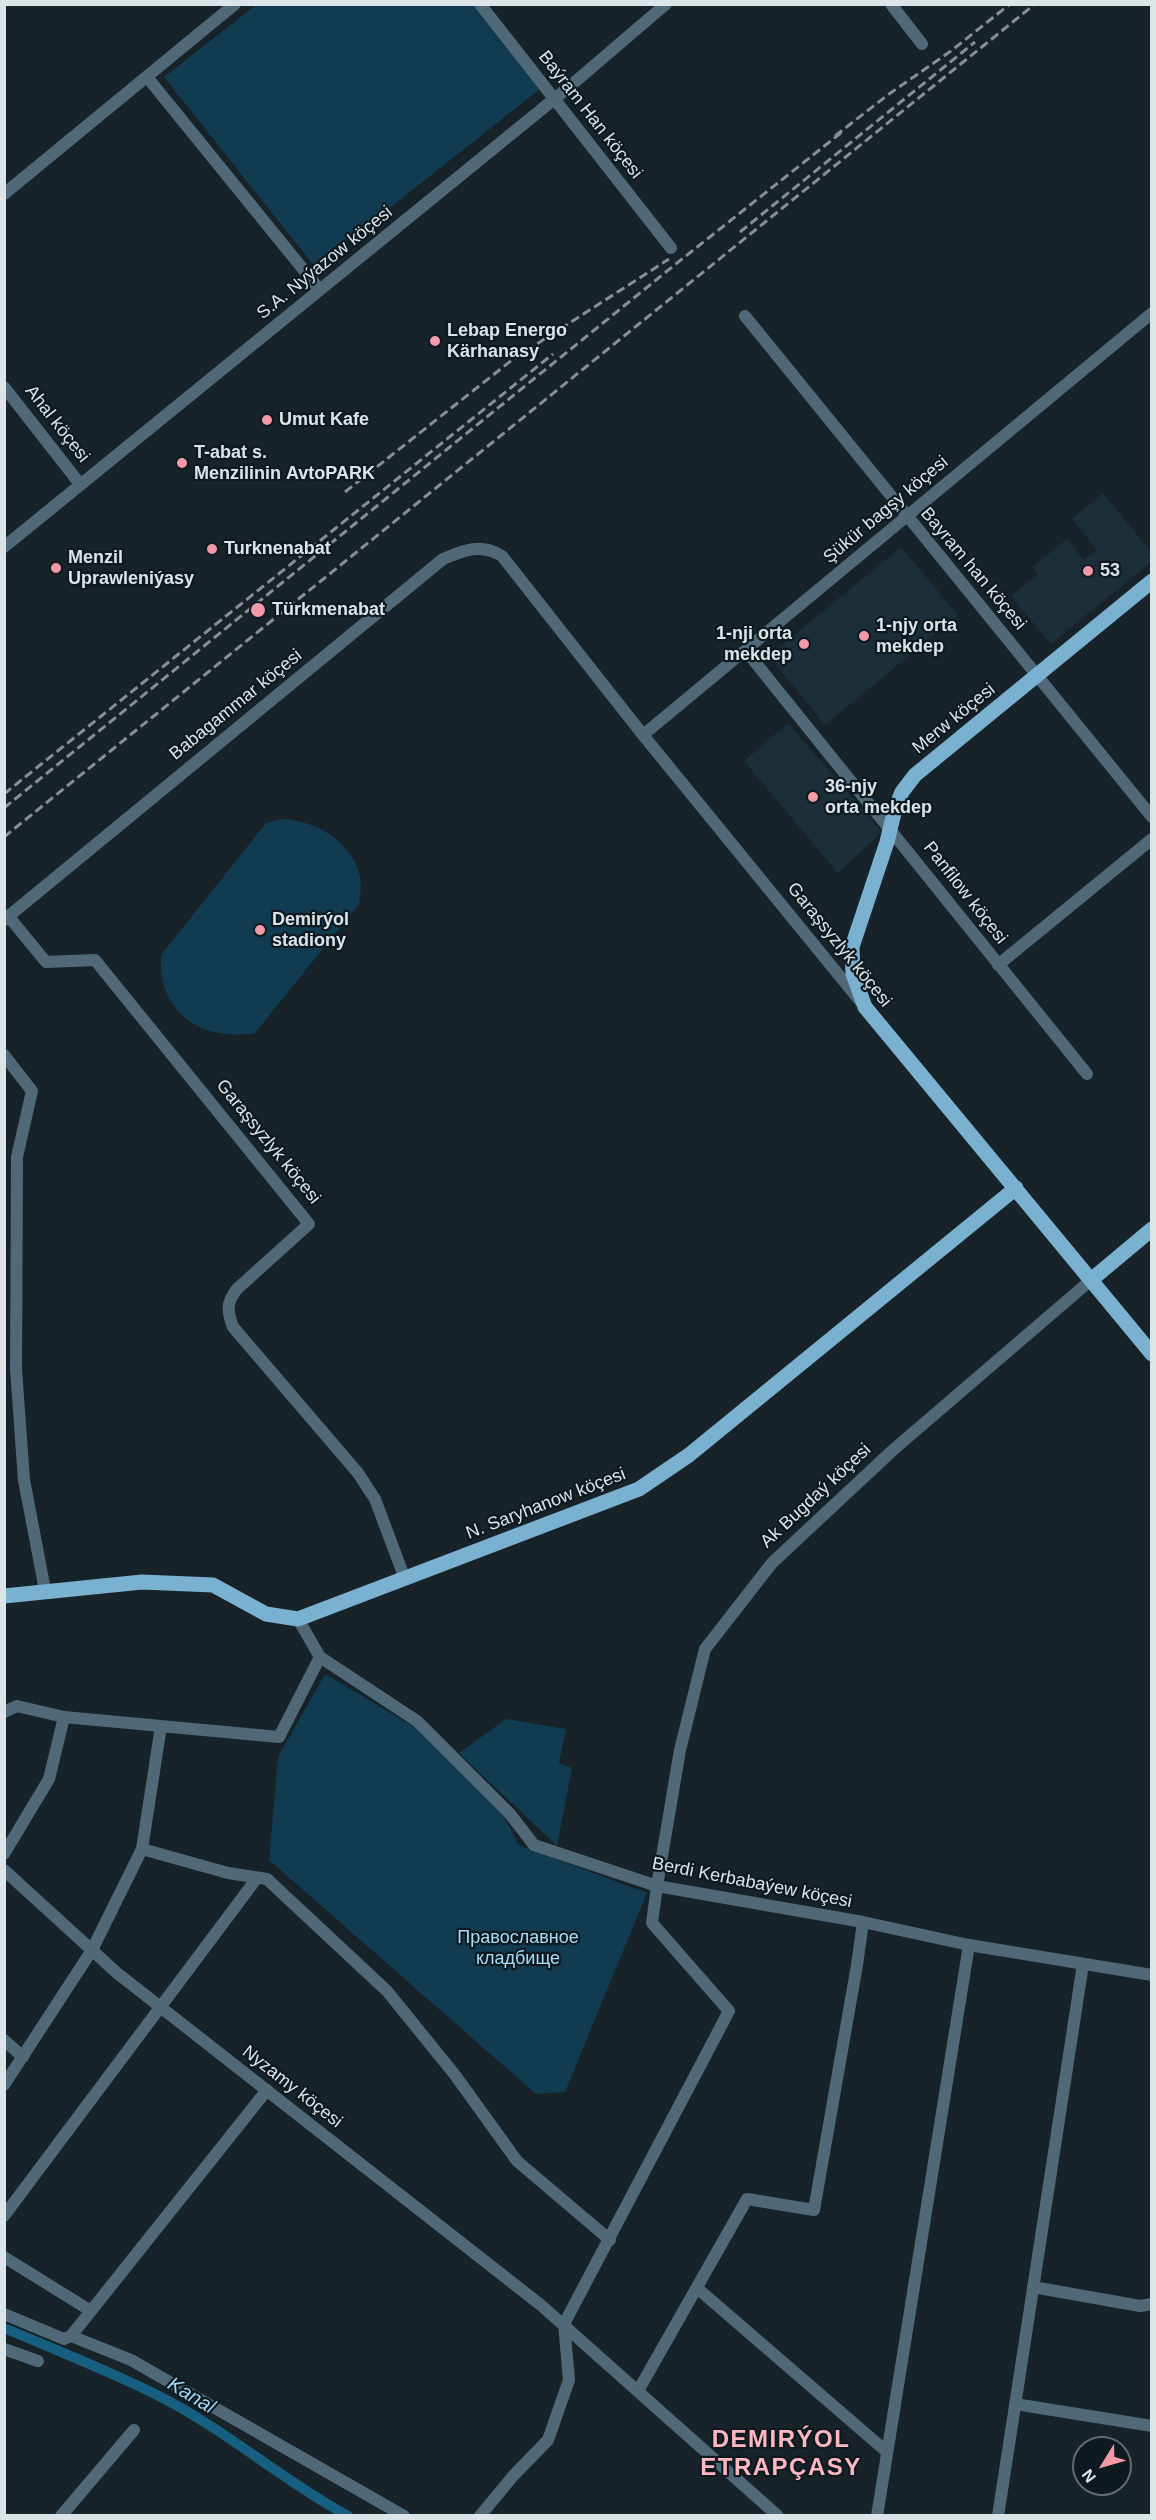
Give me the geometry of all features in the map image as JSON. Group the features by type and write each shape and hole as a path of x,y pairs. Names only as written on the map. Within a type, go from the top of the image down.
{"main road":[{"name":"Merw köçesi","path":"865,1007 853,974 852,947 902,792 915,775 1152,581"},
{"name":"Garaşsyzlyk köçesi","path":"865,1007 1152,1354"},
{"name":"N. Saryhanow köçesi","path":"4,1596 45,1590 142,1582 213,1585 266,1614 298,1619 639,1490 689,1455 1016,1188"},
{"name":"Ak Bugdaý köçesi","path":"1091,1280 1152,1229"}],"street":[{"path":"4,194 235,4"},
{"name":"Baýram Han köçesi","path":"480,4 671,248"},
{"name":"S.A. Nyýazow köçesi","path":"4,547 554,99 666,4"},
{"path":"891,4 922,44"},
{"path":"147,77 320,290"},
{"name":"Bayram han köçesi","path":"745,316 1152,817"},
{"name":"Şükür bagşy köçesi","path":"643,735 1150,316"},
{"name":"Ahal köçesi","path":"4,387 81,484"},
{"name":"Babagammar köçesi","path":"7,919 442,559 465,549 477,548 492,550 502,556"},
{"name":"Garaşsyzlyk köçesi","path":"502,556 643,735 865,1007"},
{"name":"Panfilow köçesi","path":"746,651 1087,1074"},
{"path":"998,965 1152,839"},
{"name":"Garaşsyzlyk köçesi","path":"7,919 46,962 95,960 309,1224 237,1289 228,1300 227,1312 233,1327 358,1473 375,1499 405,1579"},
{"path":"4,1055 32,1091 17,1157 16,1370 24,1480 45,1590"},
{"name":"Ak Bugdaý köçesi","path":"610,2240 729,2011 652,1923 680,1750 705,1649 772,1563 893,1450 1091,1280"},
{"name":"Berdi Kerbabaýew köçesi","path":"298,1619 320,1657 417,1721 510,1814 534,1845 657,1886 863,1922 969,1945 1152,1976"},
{"path":"4,1712 17,1706 64,1717 279,1737 320,1657"},
{"path":"4,1854 49,1779 64,1717"},
{"path":"4,2085 92,1950 142,1850 161,1726"},
{"path":"142,1850 228,1873 267,1879 387,1991 455,2074 517,2161 610,2240 564,2324 569,2380 548,2440 513,2476 480,2516"},
{"name":"Nyzamy köçesi","path":"4,1870 92,1950 160,2007 564,2324 778,2516"},
{"path":"4,2216 257,1878"},
{"path":"638,2391 747,2199 814,2210 863,1922"},
{"path":"876,2516 969,1945"},
{"path":"998,2516 1083,1964"},
{"path":"4,2040 23,2057"},
{"path":"4,2314 64,2339 70,2336 267,2090"},
{"path":"4,2258 91,2311"},
{"path":"1033,2287 1140,2306 1152,2304"},
{"path":"697,2288 887,2452"},
{"path":"70,2336 131,2360 404,2516"},
{"path":"4,2349 38,2361"},
{"path":"1015,2404 1152,2426"},
{"path":"61,2516 134,2430"}],"shaded area":[{"name":"53","path":"1103,493 1151,552 1151,562 1051,644 1011,596 1038,574 1032,567 1067,539 1084,560 1097,550 1072,519"},
{"name":"1-njy orta mekdep","path":"901,547 958,615 825,725 769,656"},
{"name":"36-njy orta mekdep","path":"788,723 882,832 838,873 744,761"}],"green space":[{"path":"474,4 540,89 315,267 164,77 256,5"},
{"name":"Demirýol stadiony","path":"282,819 308,824 331,835 341,843 356,864 360,876 359,904 255,1033 236,1035 217,1033 187,1019 175,1007 167,993 162,975 161,955 266,823"},
{"name":"Православное кладбище","path":"325,1674 416,1728 504,1817 519,1845 647,1893 565,2092 536,2094 269,1860 278,1757"},
{"path":"506,1719 566,1729 559,1763 572,1768 557,1846 459,1753"}],"waterway":[{"name":"Kanal","path":"4,2328 121,2378 184,2409 300,2487 348,2516"}],"railway":[{"path":"835,136 889,94 951,51 1010,4"},
{"path":"4,837 1035,4"},
{"path":"740,232 975,42"},
{"path":"4,808 842,132"},
{"path":"345,492 512,360 669,259"},
{"path":"4,794 553,354"}],"place":[{"name":"Lebap Energo Kärhanasy","path":"435,341"},
{"name":"Umut Kafe","path":"267,420"},
{"name":"T-abat s. Menzilinin AvtoPARK","path":"182,463"},
{"name":"Turknenabat","path":"212,549"},
{"name":"Menzil Uprawleniýasy","path":"56,568"},
{"name":"53","path":"1088,571"},
{"name":"Türkmenabat","path":"258,610"},
{"name":"1-njy orta mekdep","path":"864,636"},
{"name":"1-nji orta mekdep","path":"804,644"},
{"name":"36-njy orta mekdep","path":"813,797"},
{"name":"Demirýol stadiony","path":"260,930"}],"district":[{"name":"DEMIRÝOL ETRAPÇASY","path":"781,2454"}]}
